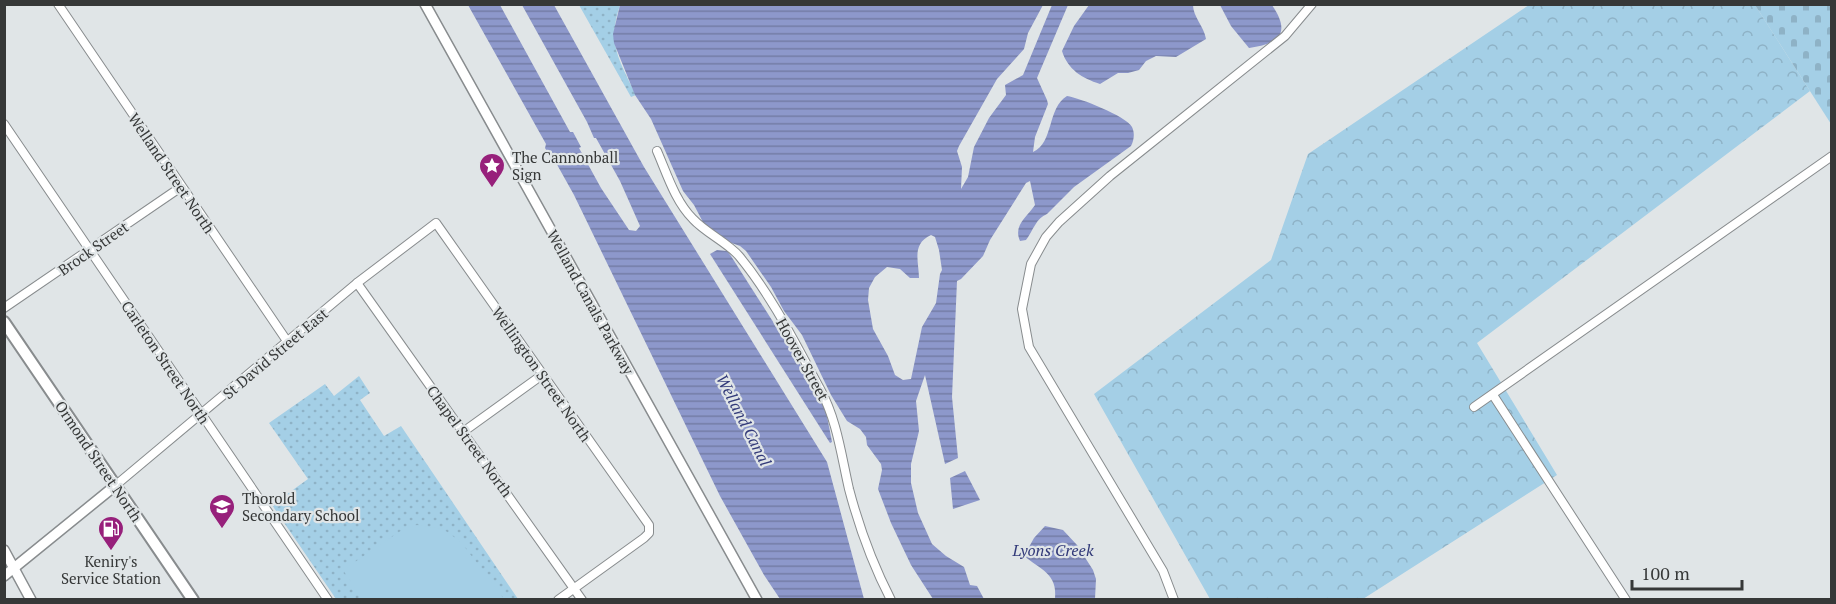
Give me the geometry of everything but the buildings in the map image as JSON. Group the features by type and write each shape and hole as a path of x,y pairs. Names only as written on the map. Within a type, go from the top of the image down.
{"main road":[{"name":"Ormond Street North","path":"4,322 193,600"}],"street":[{"name":"Welland Street North","path":"58,4 287,341"},
{"name":"Welland Canals Parkway","path":"425,4 757,600"},
{"path":"1174,600 1163,571 1029,347 1022,309 1031,264 1046,237 1059,222 1110,176 1285,36 1312,4"},
{"name":"Carleton Street North","path":"4,124 328,600"},
{"name":"Hoover Street","path":"657,151 675,192 691,218 737,254 758,283 781,318 828,405 836,426 850,491 866,546 891,600"},
{"path":"1474,407 1832,156"},
{"name":"Brock Street","path":"4,308 181,187"},
{"name":"St David Street East","path":"116,485 202,415 287,341 436,223"},
{"name":"Wellington Street North","path":"436,223 649,525 649,533 644,538 574,588"},
{"name":"Chapel Street North","path":"357,284 582,600"},
{"path":"463,432 542,375"},
{"path":"1493,395 1626,600"},
{"path":"4,576 116,485"},
{"path":"4,550 31,600"},
{"path":"558,600 574,588"}],"green space":[{"path":"579,5 620,5 616,18 615,41 620,61 636,95 631,97"},
{"path":"1529,5 1755,5 1810,91 1477,343 1557,475 1363,599 1210,599 1094,394 1271,260 1308,154"},
{"path":"1755,5 1831,5 1831,124"},
{"path":"359,376 370,393 360,400 384,436 401,426 518,599 336,599 272,505 308,479 269,423 325,384 334,396"},
{"path":"417,525 443,529 461,542 504,599 362,599 343,570 405,528"}],"water":[{"name":"Welland Canal","path":"468,5 500,5 570,132 573,132 601,188 629,230 636,231 640,226 620,181 522,5 554,5 644,167 827,462 864,599 780,599 764,575 720,496 574,195 545,148 546,144"},
{"path":"620,5 1043,5 1028,33 1024,49 997,79 959,146 957,151 962,167 961,189 968,177 974,147 989,118 1006,95 1005,85 1023,75 1052,5 1068,5 1037,78 1048,104 1035,137 1033,152 1040,148 1056,109 1067,96 1102,108 1128,123 1134,132 1132,144 1074,187 1040,218 1026,240 1020,241 1018,230 1035,205 1030,181 1026,183 990,240 983,256 957,281 952,397 958,458 945,464 925,375 916,401 919,431 911,464 911,483 918,513 932,544 964,567 970,585 977,586 984,599 933,599 911,565 891,523 878,489 881,464 867,445 866,437 860,429 847,421 831,395 802,335 746,251 726,241 705,226 694,205 683,191 651,119 635,95 614,43 613,34","holes":["931,235 935,237 942,270 936,303 922,327 911,379 903,380 895,375 888,356 873,329 868,300 869,288 875,277 887,267 900,269 910,278 919,278 918,248"]},
{"path":"1089,5 1193,5 1206,39 1176,57 1156,56 1146,61 1139,70 1118,73 1100,84 1076,72 1062,51 1074,26"},
{"path":"1220,5 1272,5 1281,23 1279,36 1268,44 1249,48 1231,26"},
{"path":"717,250 727,251 731,256 807,375 826,411 832,442 830,443 710,254"},
{"path":"965,471 980,500 953,509 950,478"},
{"name":"Lyons Creek","path":"1045,526 1063,530 1077,545 1096,579 1095,599 1055,599 1054,584 1051,578 1024,556 1034,538"}],"place":[{"name":"The Cannonball Sign","path":"492,189"},
{"name":"Thorold Secondary School","path":"222,530"},
{"name":"Keniry's Service Station","path":"111,552"}]}
